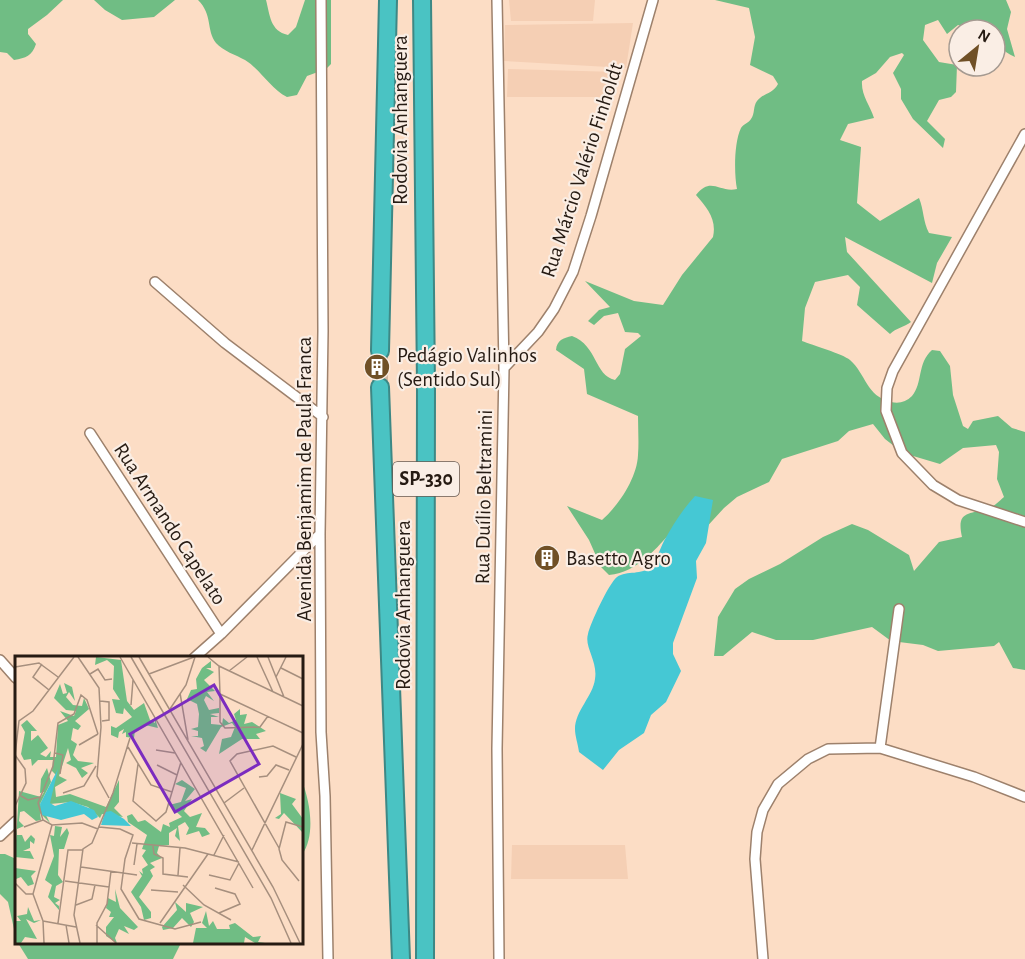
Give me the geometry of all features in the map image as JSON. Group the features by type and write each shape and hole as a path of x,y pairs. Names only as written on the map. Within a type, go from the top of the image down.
{"highway":[{"name":"Rodovia Anhanguera","path":"380,351 388,0"},
{"name":"Rodovia Anhanguera","path":"422,0 426,386 425,959"},
{"name":"Rodovia Anhanguera","path":"380,387 401,959"}],"street":[{"name":"Avenida Benjamim de Paula Franca","path":"321,0 323,417 320,534 321,732 325,796 328,959"},
{"name":"Rua Duílio Beltramini","path":"497,0 504,368 497,749 499,959"},
{"name":"Rua Márcio Valério Finholdt","path":"504,368 538,332 554,309 573,272 653,0"},
{"path":"1025,134 893,371 887,388 886,411 902,453 933,484 958,500 1025,522"},
{"path":"156,282 225,343 323,417"},
{"name":"Rua Armando Capelato","path":"90,433 221,634"},
{"path":"195,656 221,634 320,534"},
{"path":"880,748 899,609"},
{"path":"0,660 15,677"},
{"path":"763,959 755,859 757,831 763,810 778,784 808,759 828,749 880,748 974,777 1025,797"},
{"path":"0,836 15,822"}],"shaded area":[{"path":"509,0 595,0 593,21 511,21"},
{"path":"633,23 626,68 504,61 505,25"},
{"path":"508,69 618,72 612,97 507,97"},
{"path":"512,845 625,845 628,879 511,879"}],"green space":[{"path":"0,0 63,0 28,29 28,34 36,44 33,51 25,57 14,60 7,53 0,52"},
{"path":"94,0 175,0 154,17 122,20"},
{"path":"198,0 266,0 274,26 288,35 296,27 305,0 331,0 331,64 326,69 307,76 297,95 287,97 251,64 216,43 206,11"},
{"path":"715,0 1006,0 1011,12 1007,29 1007,18 947,18 947,34 938,20 925,25 923,40 939,62 947,63 947,78 957,78 956,92 951,97 939,100 927,121 945,139 943,148 913,119 901,99 901,89 893,73 904,55 902,53 890,57 876,73 862,81 864,95 874,118 848,124 840,140 861,147 857,203 880,221 919,198 929,233 952,237 937,263 932,283 845,237 847,252 911,322 890,334 857,305 860,287 848,275 815,282 805,308 802,341 850,360 876,395 894,403 900,403 912,396 918,385 927,355 932,350 940,351 950,366 953,395 963,426 968,429 973,421 998,416 1012,428 1025,432 1025,670 1013,668 999,642 994,646 938,651 923,645 891,641 872,627 813,640 776,640 752,632 723,656 714,656 718,617 735,589 823,537 852,524 868,530 909,555 914,571 939,542 962,537 961,522 966,515 991,507 1004,497 997,479 999,452 996,445 963,448 940,464 903,453 885,439 873,424 849,431 838,441 782,459 769,482 737,497 702,532 675,528 654,551 638,564 620,573 609,575 601,567 589,540 567,506 602,520 615,507 631,482 637,464 638,416 587,394 584,369 556,350 558,344 561,340 572,336 580,341 587,346 603,372 615,380 620,374 625,349 641,336 638,333 625,332 618,313 604,316 594,325 588,321 599,310 610,307 585,281 634,301 663,305 682,275 713,237 712,219 696,195 701,189 711,186 737,189 735,158 741,128 752,117 757,101 778,84 773,76 750,65 755,37 749,8"},
{"path":"1007,29 1015,57 1007,53"},
{"path":"303,785 310,818 303,853"},
{"path":"0,854 5,854 15,859 15,934 8,902 0,894"},
{"path":"19,944 180,944 173,959 28,959"}],"water":[{"path":"695,496 713,500 706,543 696,561 697,578 673,643 673,654 681,671 666,702 651,715 644,733 619,750 603,770 579,752 575,732 578,716 595,679 595,666 587,639 589,629 609,587 621,575 643,571 651,566 674,523"}],"tunnel":[{"path":"380,351 380,387"}],"place":[{"name":"Pedágio Valinhos (Sentido Sul)","path":"377,367"},
{"name":"Basetto Agro","path":"547,558"}]}
